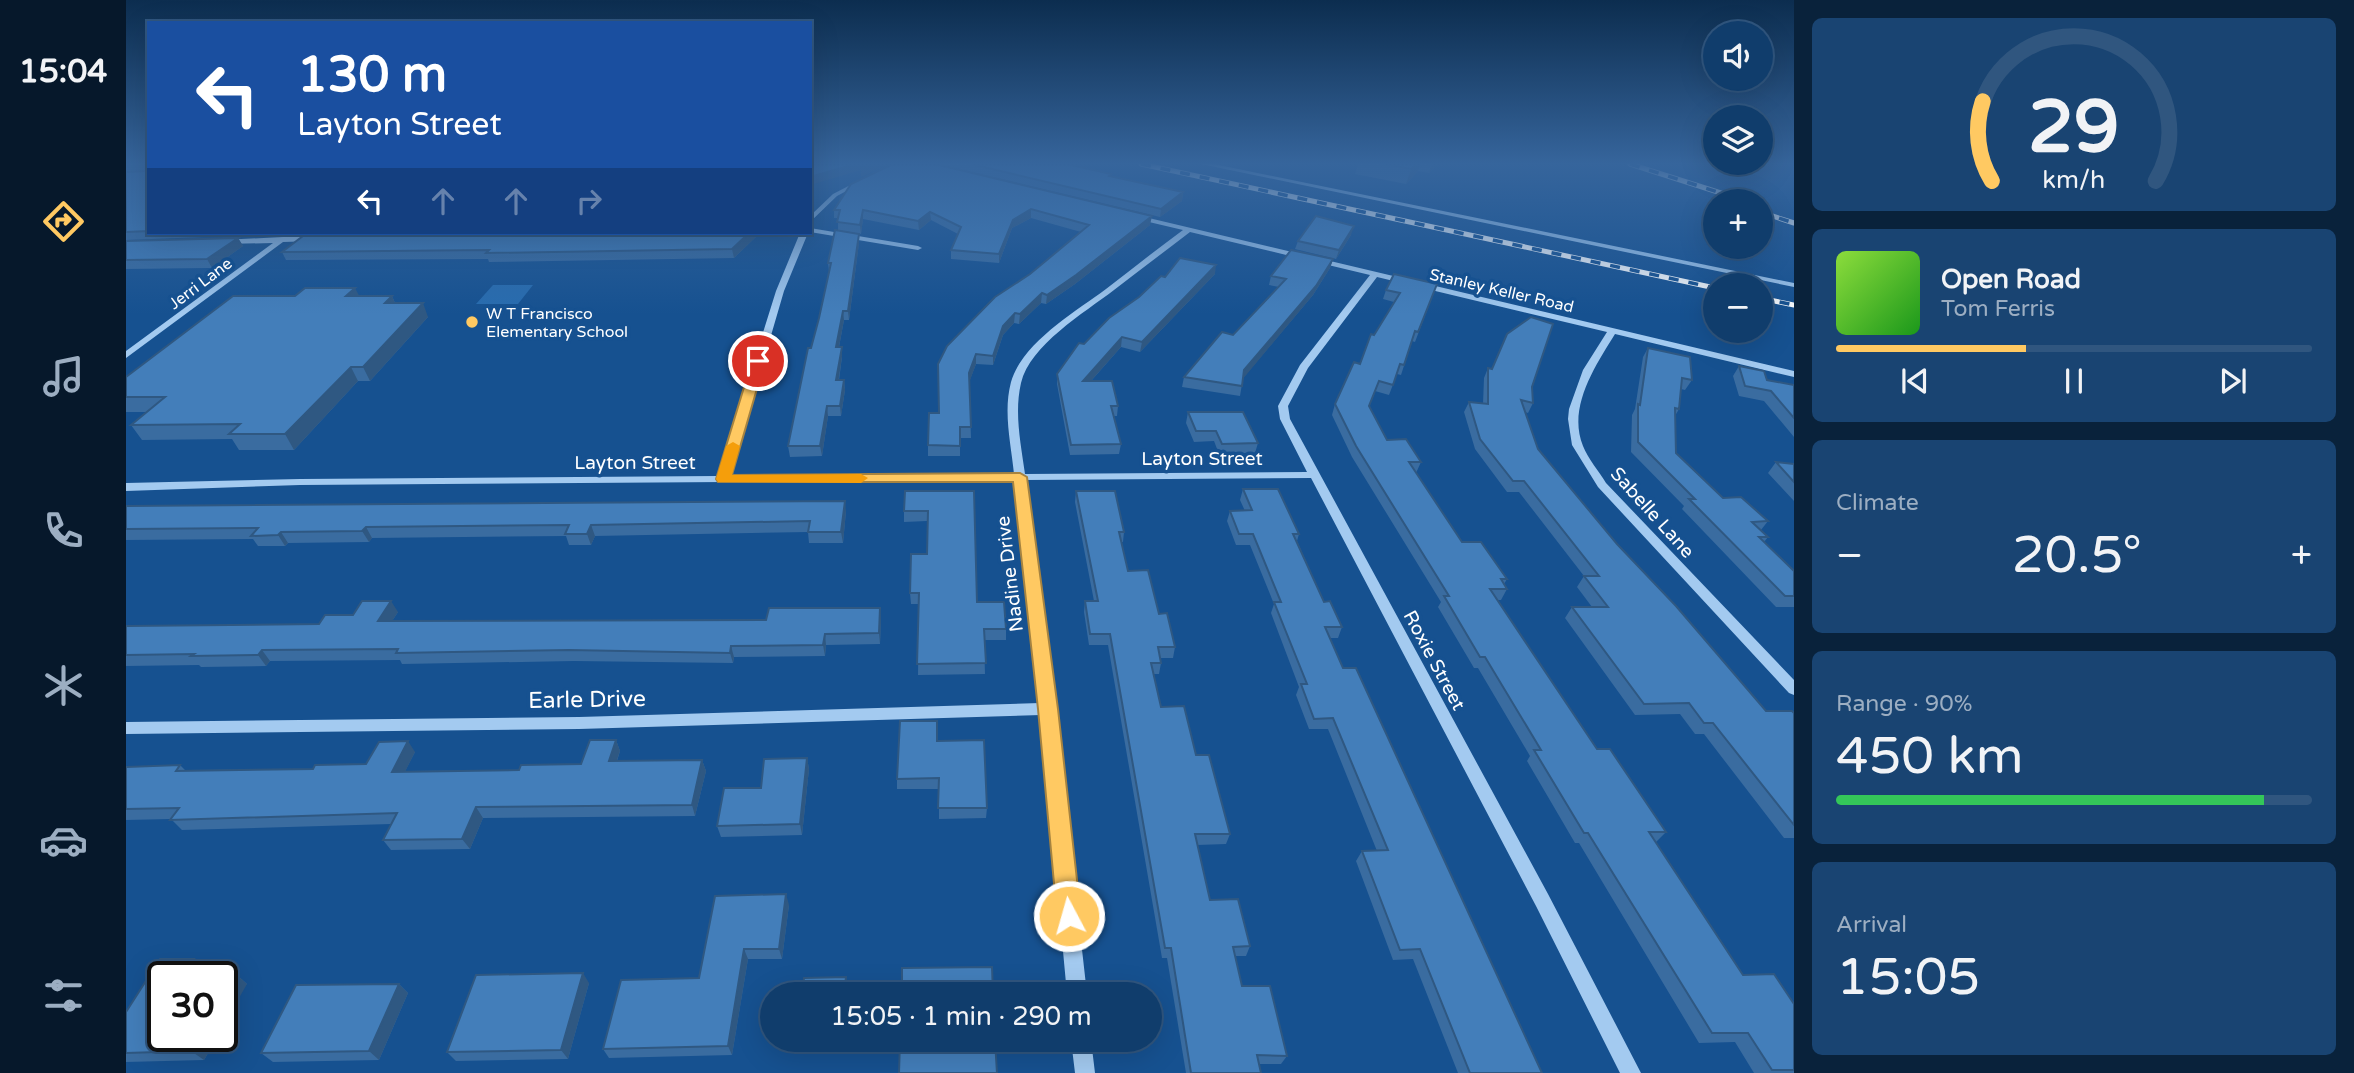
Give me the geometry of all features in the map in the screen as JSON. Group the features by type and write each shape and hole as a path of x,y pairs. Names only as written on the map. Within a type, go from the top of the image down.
{"street":[{"name":"Stanley Keller Road","path":"1126,214 1794,374"},
{"path":"1448,214 1794,285"},
{"name":"Nadine Drive","path":"1076,982 1048,709 1013,419 1013,386 1031,355 1049,336 1189,229"},
{"path":"812,230 918,248"},
{"name":"Jerri Lane","path":"126,355 289,235"},
{"path":"723,479 780,291 803,235"},
{"path":"217,242 324,239"},
{"name":"Roxie Street","path":"1374,274 1303,368 1283,406 1285,419 1542,900 1631,1073"},
{"name":"Sabelle Lane","path":"1612,331 1587,370 1574,409 1577,445 1602,485 1794,689"},
{"path":"126,343 143,343"},
{"name":"Layton Street","path":"126,487 300,482 1313,475"},
{"name":"Earle Drive","path":"126,728 579,723 1048,709"},
{"path":"1083,1052 1085,1073"}],"shaded area":[{"path":"493,285 533,285 518,304 476,304"}],"building":[{"path":"126,214 147,214 147,231 126,232"},
{"path":"839,214 862,214 860,225 837,222"},
{"path":"883,214 927,214 918,221"},
{"path":"934,214 1023,214 1013,220 999,254 951,250 961,227"},
{"path":"1049,214 1152,216 1076,275 1047,295 1042,293 1020,314 1015,313 1003,326 993,356 976,354 969,373 971,427 960,427 960,446 928,445 929,413 939,413 938,364 947,346 995,297 1030,274 1089,225"},
{"path":"1316,216 1354,226 1339,250 1298,241"},
{"path":"835,230 859,234 848,311 843,311 836,347 842,347 836,380 844,380 840,406 827,406 820,446 788,446 808,348 811,348 831,263 828,263"},
{"path":"747,235 732,249 486,253 489,250 282,252 303,236"},
{"path":"238,238 207,259 126,260 126,241"},
{"path":"1291,250 1333,259 1316,286 1244,370 1242,386 1184,377 1222,332 1233,335 1286,279 1271,276"},
{"path":"1180,258 1216,265 1142,342 1122,337 1083,381 1112,381 1118,406 1111,406 1121,444 1071,445 1057,374 1079,343 1084,344 1109,318 1139,297 1161,276 1165,277"},
{"path":"1394,274 1437,284 1393,385 1379,381 1369,406 1387,440 1406,439 1421,462 1409,462 1462,542 1481,542 1507,579 1501,579 1507,589 1490,589 1597,749 1610,749 1666,832 1649,832 1743,975 1774,974 1794,1004 1794,1070 1772,1070 1748,1033 1712,1033 1588,833 1584,833 1534,750 1541,750 1485,657 1480,657 1444,596 1449,596 1356,446 1335,404 1354,362 1360,364 1371,334 1374,335 1400,293 1386,290"},
{"path":"305,288 355,288 346,296 392,296 385,303 423,303 363,367 351,367 285,434 229,434 240,424 131,425 165,397 126,397 126,377 233,296 295,296"},
{"path":"1531,317 1553,324 1532,387 1533,403 1521,400 1538,449 1617,544 1676,606 1766,711 1794,713 1794,825 1713,723 1704,723 1689,703 1644,704 1572,607 1608,607 1584,576 1599,576 1524,481 1513,481 1480,439 1469,402 1488,404 1488,368 1492,369 1507,334"},
{"path":"1648,348 1690,357 1692,380 1682,378 1679,409 1675,408 1676,453 1723,498 1741,497 1768,521 1752,522 1768,537 1759,537 1794,571 1794,596 1785,596 1689,499 1695,499 1638,442 1638,404 1640,405"},
{"path":"1739,366 1764,371 1767,380 1794,385 1794,418 1771,391 1745,386"},
{"path":"1188,412 1243,412 1258,443 1222,444 1216,431 1196,431"},
{"path":"1776,462 1794,464 1794,482"},
{"path":"1243,489 1278,489 1299,534 1293,534 1324,602 1330,601 1342,627 1325,627 1343,668 1356,668 1542,1073 1470,1073 1420,949 1400,950 1362,851 1388,850 1333,718 1314,719 1301,684 1307,684 1274,602 1281,602 1253,534 1239,534 1230,511 1252,510"},
{"path":"905,491 974,491 977,602 1004,602 1006,629 984,629 986,663 917,664 919,593 910,593 911,554 927,554 928,511 904,511"},
{"path":"1076,491 1115,491 1124,532 1119,532 1128,571 1148,570 1159,614 1167,613 1175,647 1158,647 1161,663 1151,663 1161,707 1184,706 1196,755 1209,755 1230,834 1195,834 1210,900 1238,899 1250,946 1233,947 1242,986 1270,986 1287,1056 1257,1055 1261,1073 1191,1073 1171,948 1165,948 1110,634 1090,634 1085,601 1098,601"},
{"path":"845,501 841,532 808,532 810,521 591,525 587,534 565,534 569,525 366,527 362,531 281,532 278,535 251,536 258,528 126,529 126,506"},
{"path":"362,601 391,601 378,621 766,620 769,608 880,608 879,633 825,634 823,645 731,646 730,653 569,650 396,653 398,649 262,650 258,655 126,655 126,626 319,624 325,615 353,615"},
{"path":"900,721 937,721 937,741 984,740 987,808 938,808 939,778 897,779"},
{"path":"590,740 616,740 609,761 702,760 692,805 476,807 462,839 383,840 397,813 170,820 179,808 126,809 126,767 180,765 176,771 313,769 315,765 366,764 379,742 408,741 392,772 519,770 521,765 581,764"},
{"path":"807,758 800,824 717,826 724,788 761,788 764,759"},
{"path":"786,894 779,949 744,949 728,1046 603,1049 621,980 699,978 715,896"},
{"path":"160,959 194,959 193,961 159,961"},
{"path":"992,967 993,982 902,982 902,968"},
{"path":"583,973 561,1050 447,1052 476,975"},
{"path":"846,977 845,982 804,982 804,978"},
{"path":"147,979 147,1052 158,1052 126,1053 126,1012"},
{"path":"399,984 369,1051 261,1053 296,985"},
{"path":"900,1052 996,1052 997,1073 899,1073"}],"railway":[{"path":"1373,214 1703,285"},
{"path":"1773,216 1794,223"},
{"path":"1773,301 1794,305"}],"slow traffic":[{"path":"733,446 723,479 861,478"}],"place":[{"name":"W T Francisco Elementary School","path":"472,322"}],"route":[{"path":"758,361 723,479 1020,477 1069,916"}]}
